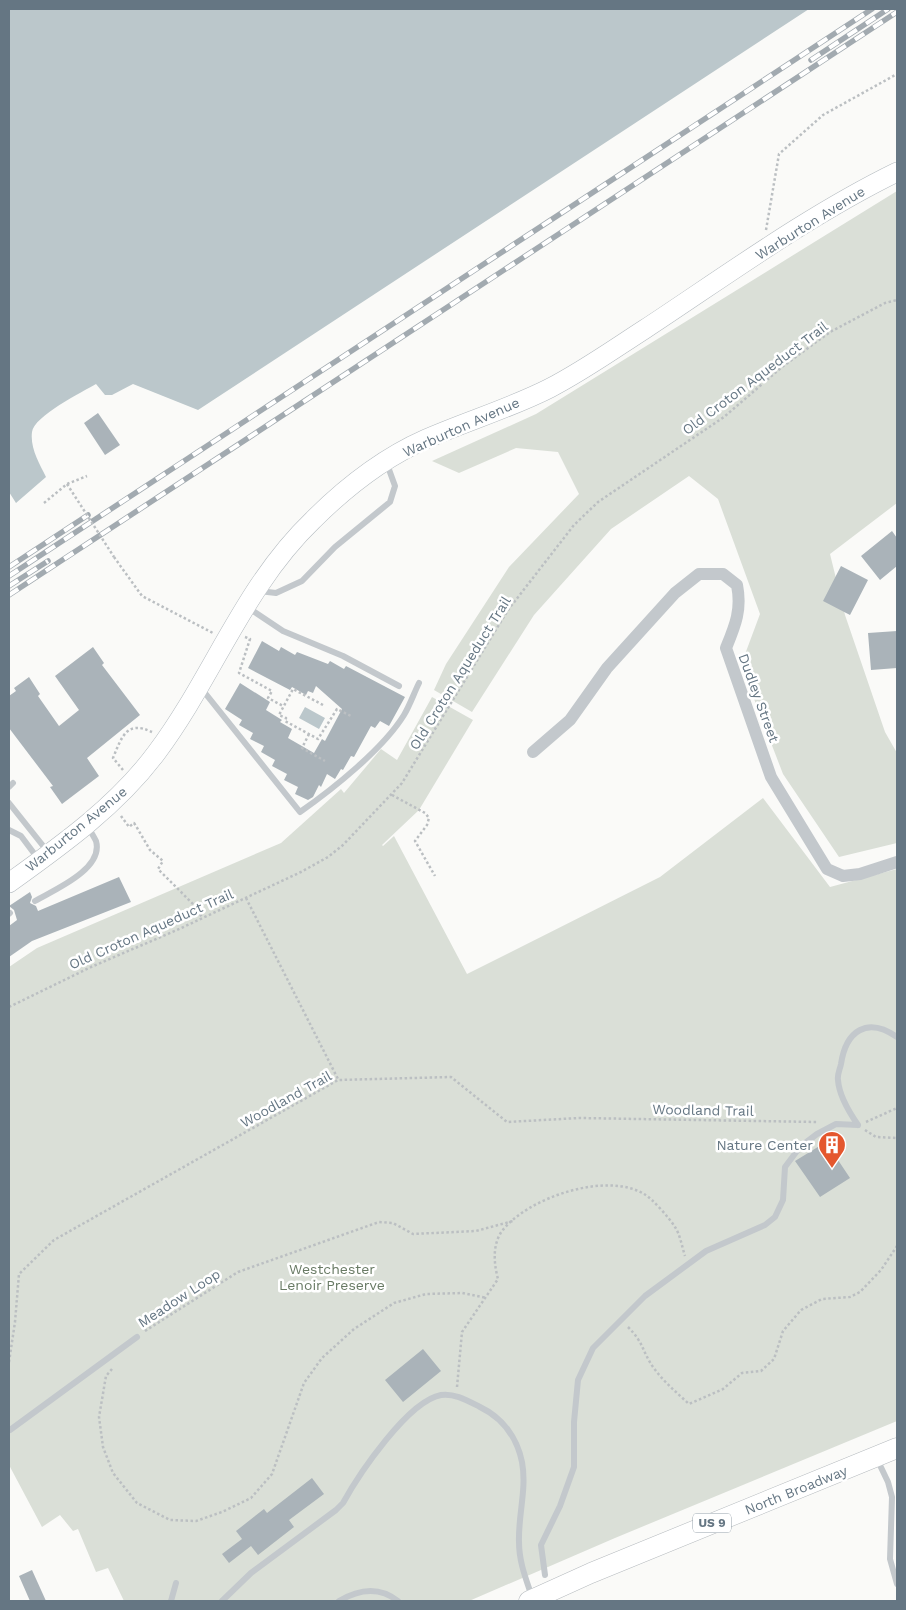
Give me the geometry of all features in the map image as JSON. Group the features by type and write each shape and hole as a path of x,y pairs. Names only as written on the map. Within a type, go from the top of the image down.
{"main road":[{"name":"North Broadway","path":"531,1600 591,1573 897,1448"}],"street":[{"name":"Warburton Avenue","path":"9,883 86,824 132,784 158,751 199,685 233,637 250,598 310,522 350,485 424,440 550,388 600,358 794,232 872,184 897,172"},
{"name":"Dudley Street","path":"533,752 570,720 607,668 675,593 700,574 723,574 737,585 740,602 734,628 726,648 772,777 800,826 827,869 843,876 860,874 897,862"}],"lane":[{"path":"250,598 276,593 302,581 335,547 390,502 395,486 386,462"},
{"path":"250,598 284,631 344,656 399,686"},
{"path":"199,685 300,812 326,794 380,743 404,715 419,683"},
{"path":"9,803 44,857"},
{"path":"35,901 90,867 96,852 96,842 86,824"},
{"path":"9,830 26,841 44,857"},
{"path":"858,1126 847,1109 837,1079 845,1044 864,1028 873,1026 884,1028 897,1037"},
{"path":"546,1575 542,1545 560,1506 574,1466 574,1422 578,1380 593,1348 645,1296 706,1252 765,1225 775,1216 783,1200 785,1167 800,1147 817,1134 836,1124 858,1126"},
{"path":"10,1430 137,1337"},
{"path":"222,1601 251,1574 343,1503 383,1444 416,1407 429,1399 442,1395 456,1396 495,1416 513,1436 519,1449 524,1480 519,1553 531,1600"},
{"path":"876,1458 891,1492 894,1524 890,1559 897,1584"},
{"path":"891,1492 897,1496"},
{"path":"171,1601 176,1583"},
{"path":"339,1601 352,1594 370,1590 386,1594 398,1601"}],"path":[{"path":"772,202 779,154 823,115 897,74"},
{"name":"Old Croton Aqueduct Trail","path":"9,1007 90,966 203,918 328,857 364,825 392,795 417,761 508,610 574,525 598,502 724,417 782,367 830,332 885,303 897,300"},
{"path":"44,502 67,484 86,476"},
{"path":"67,484 114,557 142,596 233,637 250,639 239,673 272,692 268,698 283,706"},
{"path":"323,705 293,689 278,715 318,739 337,708 351,716"},
{"path":"124,772 113,758 119,743 132,727 139,726 153,733"},
{"path":"309,734 302,748 325,761"},
{"path":"392,795 425,813 428,818 427,825 415,841 435,876"},
{"path":"112,802 129,827 134,823 150,850 163,861 158,869 198,909 203,918"},
{"path":"246,898 338,1080"},
{"name":"Woodland Trail","path":"9,1362 19,1274 54,1240 338,1080 452,1078 507,1122 580,1118 826,1123"},
{"path":"878,1117 897,1108"},
{"path":"858,1126 876,1137 897,1138"},
{"path":"456,1396 462,1332 487,1298 498,1279 493,1260 501,1232 521,1214 555,1196 598,1184 624,1186 644,1194 676,1228 688,1265"},
{"name":"Meadow Loop","path":"137,1337 238,1272 379,1222 394,1223 413,1234 476,1231 513,1221"},
{"path":"620,1321 640,1339 652,1365 666,1383 689,1404 723,1389 742,1373 761,1371 774,1359 783,1331 801,1310 822,1299 850,1297 860,1292 881,1270 897,1246"},
{"path":"117,1363 106,1376 99,1417 103,1447 113,1473 136,1502 170,1520 196,1521 222,1512 251,1498 272,1474 304,1383 322,1358 354,1329 394,1303 426,1294 462,1293 487,1298"}],"green space":[{"path":"897,191 897,503 830,554 845,615 885,732 897,753 897,843 839,857 783,774 741,665 760,614 718,499 689,476 611,529 534,615 472,712 434,690 446,664 509,567 579,494 558,452 516,448 459,473 432,461 536,414"},
{"name":"Westchester Lenoir Preserve","path":"432,697 473,720 419,810 382,845 394,836 467,974 660,877 763,798 830,887 897,869 897,1421 469,1601 124,1601 108,1568 96,1572 78,1529 73,1531 60,1515 42,1527 9,1465 9,967 37,948 281,843 341,789 344,793 381,749 397,760"}],"shaded area":[{"path":"9,9 809,9 198,410 133,384 112,395 105,395 96,384 59,405 41,419 32,432 34,450 46,477 16,503 9,492"},
{"path":"305,707 325,718 319,729 299,718"}],"building":[{"path":"98,413 120,445 105,455 84,423"},
{"path":"892,531 897,538 897,566 880,580 861,556"},
{"path":"841,566 868,580 850,615 823,601"},
{"path":"897,631 897,668 871,670 868,633"},
{"path":"262,641 279,651 281,647 295,655 297,652 328,664 330,661 344,669 346,666 405,697 389,726 380,721 375,728 371,726 354,757 351,756 343,770 341,769 335,779 327,774 321,787 319,785 313,797 308,800 295,794 298,787 284,780 287,774 272,766 275,760 261,752 264,746 250,739 253,733 239,725 242,720 225,709 240,683 270,702 266,710 292,729 288,738 314,753 322,739 325,741 342,709 316,686 313,693 308,691 306,695 292,687 290,690 248,668"},
{"path":"93,647 104,663 102,665 140,715 87,758 99,776 62,804 50,787 53,786 9,728 9,696 16,691 14,688 29,677 40,694 38,696 59,726 79,710 55,676"},
{"path":"119,877 131,902 32,941 9,957 9,926 17,920 14,910 9,906 30,892 32,897 30,903 36,906 38,911"},
{"name":"Nature Center","path":"826,1142 850,1178 820,1197 795,1161"},
{"path":"423,1349 441,1371 403,1402 385,1380"},
{"path":"312,1478 324,1494 289,1520 294,1527 258,1555 251,1546 229,1563 222,1554 242,1539 236,1531 264,1509 267,1513"},
{"path":"32,1570 46,1601 30,1601 19,1576"}],"railway":[{"path":"9,576 872,9"},
{"path":"811,60 888,9"},
{"path":"9,595 897,12"},
{"path":"9,567 88,515"},
{"path":"9,586 48,561"}],"place":[{"name":"Nature Center","path":"832,1169"}]}
